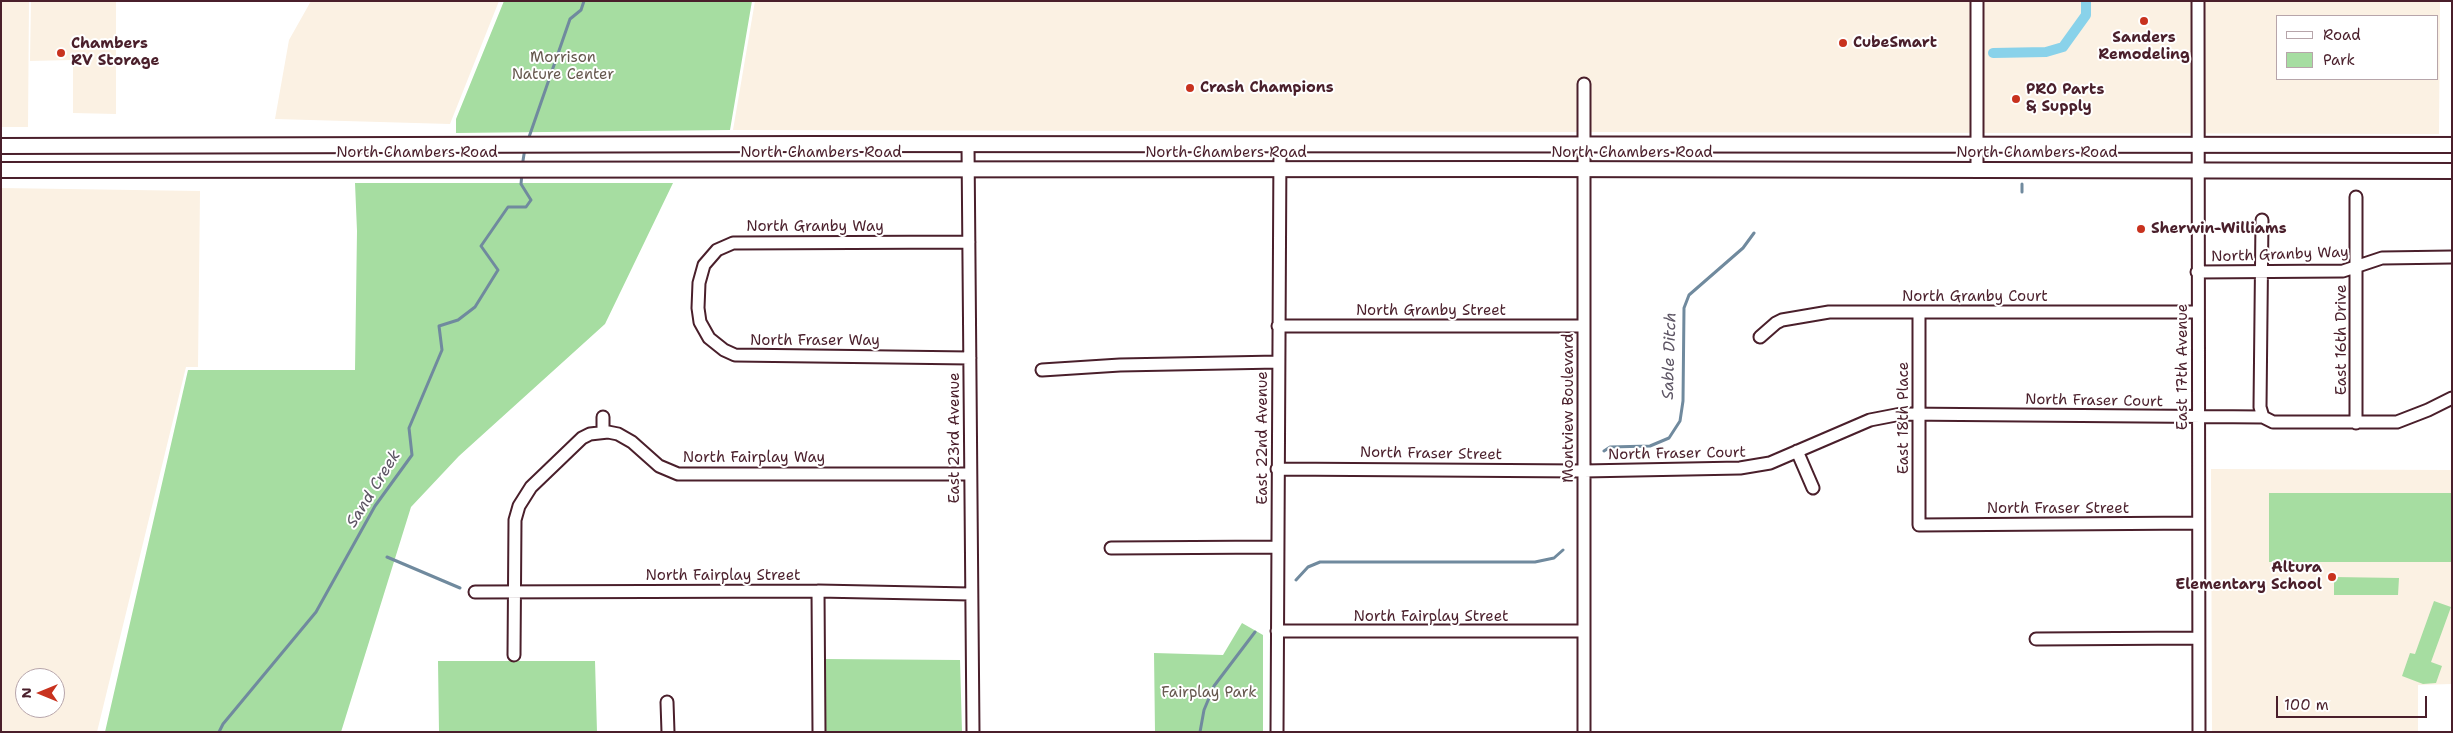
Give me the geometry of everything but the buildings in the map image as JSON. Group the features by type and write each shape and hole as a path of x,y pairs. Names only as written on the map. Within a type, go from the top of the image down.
{"main road":[{"name":"North Chambers Road","path":"1,146 968,144 2452,145"},
{"path":"378,145 378,169"},
{"name":"North Chambers Road","path":"1,170 1977,169 2452,171"}],"street":[{"path":"1977,169 1978,1"},
{"name":"East 17th Avenue","path":"2198,1 2199,732"},
{"name":"Montview Boulevard","path":"1584,84 1584,732"},
{"name":"East 23rd Avenue","path":"968,144 970,594 973,732"},
{"name":"East 22nd Avenue","path":"1277,732 1280,145"},
{"name":"East 16th Drive","path":"2356,197 2356,423"},
{"path":"2262,220 2260,407 2263,417"},
{"name":"North Granby Way","path":"698,298 699,283 704,264 717,250 733,244 969,242"},
{"name":"North Granby Way","path":"2197,272 2343,271 2382,258 2452,257"},
{"name":"North Fraser Way","path":"698,298 699,317 706,334 714,343 736,355 970,358"},
{"name":"North Granby Court","path":"1760,337 1776,323 1806,315 1829,312 2197,312"},
{"name":"East 18th Place","path":"1919,312 1919,524"},
{"name":"North Granby Street","path":"1278,326 1584,326"},
{"path":"1042,370 1120,365 1278,362"},
{"name":"North Fraser Court","path":"1584,471 1752,467 1770,463 1870,420 1891,415 2263,417 2273,422 2397,422 2452,398"},
{"path":"514,655 515,520 522,499 531,487 582,438 603,432 603,417"},
{"name":"North Fairplay Way","path":"603,432 626,438 659,466 678,474 969,474"},
{"path":"1797,451 1813,488"},
{"name":"North Fraser Street","path":"1277,468 1584,471"},
{"name":"North Fraser Street","path":"1919,524 2198,523"},
{"path":"1111,548 1277,547"},
{"path":"818,591 819,732"},
{"name":"North Fairplay Street","path":"475,592 818,591 970,594"},
{"name":"North Fairplay Street","path":"1277,631 1584,631"},
{"path":"2036,639 2198,638"},
{"path":"667,702 668,732"}],"shaded area":[{"path":"1,1 29,1 28,127 1,127"},
{"path":"31,1 116,1 116,114 73,113 73,60 30,61"},
{"path":"311,1 499,1 450,124 275,119 289,40"},
{"path":"755,1 2440,1 2439,134 733,130"},
{"path":"1,188 200,191 198,367 186,367 97,732 1,732"},
{"name":"Altura Elementary School","path":"2211,469 2452,470 2452,684 2418,685 2418,732 2212,732"}],"green space":[{"name":"Morrison Nature Center","path":"504,1 752,1 730,130 456,133 456,119"},
{"path":"355,183 673,183 605,324 459,456 411,507 341,732 105,732 188,370 355,370 357,231"},
{"path":"2269,493 2452,493 2452,562 2269,562"},
{"path":"2334,577 2399,578 2398,595 2334,595"},
{"path":"2434,601 2451,607 2431,662 2442,666 2436,683 2423,684 2402,676 2410,653 2415,654"},
{"name":"Fairplay Park","path":"1242,623 1263,635 1263,732 1155,732 1154,653 1223,655"},
{"path":"824,659 960,660 962,732 824,732"},
{"path":"438,661 595,661 597,732 439,732"}],"waterway":[{"name":"Sand Creek","path":"528,140 570,19 581,10 584,1"},
{"path":"1993,53 2046,52 2063,47 2086,15 2086,1"},
{"name":"Sand Creek","path":"522,167 525,148"},
{"name":"Sand Creek","path":"219,732 223,724 316,612 375,506 412,455 409,428 442,350 439,326 458,320 475,307 498,270 481,246 508,207 526,207 531,200 521,184 522,173"},
{"path":"2022,184 2022,192"},
{"name":"Sable Ditch","path":"1604,451 1610,447 1650,446 1669,438 1680,421 1683,401 1684,308 1689,295 1743,248 1754,233"},
{"name":"Sable Ditch","path":"1296,580 1308,567 1320,562 1535,562 1554,558 1563,550"},
{"path":"387,557 460,588"},
{"name":"Sable Ditch","path":"1200,732 1204,710 1214,686 1255,632"}],"place":[{"name":"Sanders Remodeling","path":"2144,21"},
{"name":"CubeSmart","path":"1843,43"},
{"name":"Chambers RV Storage","path":"61,53"},
{"name":"Crash Champions","path":"1190,88"},
{"name":"PRO Parts & Supply","path":"2016,99"},
{"name":"Sherwin-Williams","path":"2141,229"},
{"name":"Altura Elementary School","path":"2332,577"}]}
